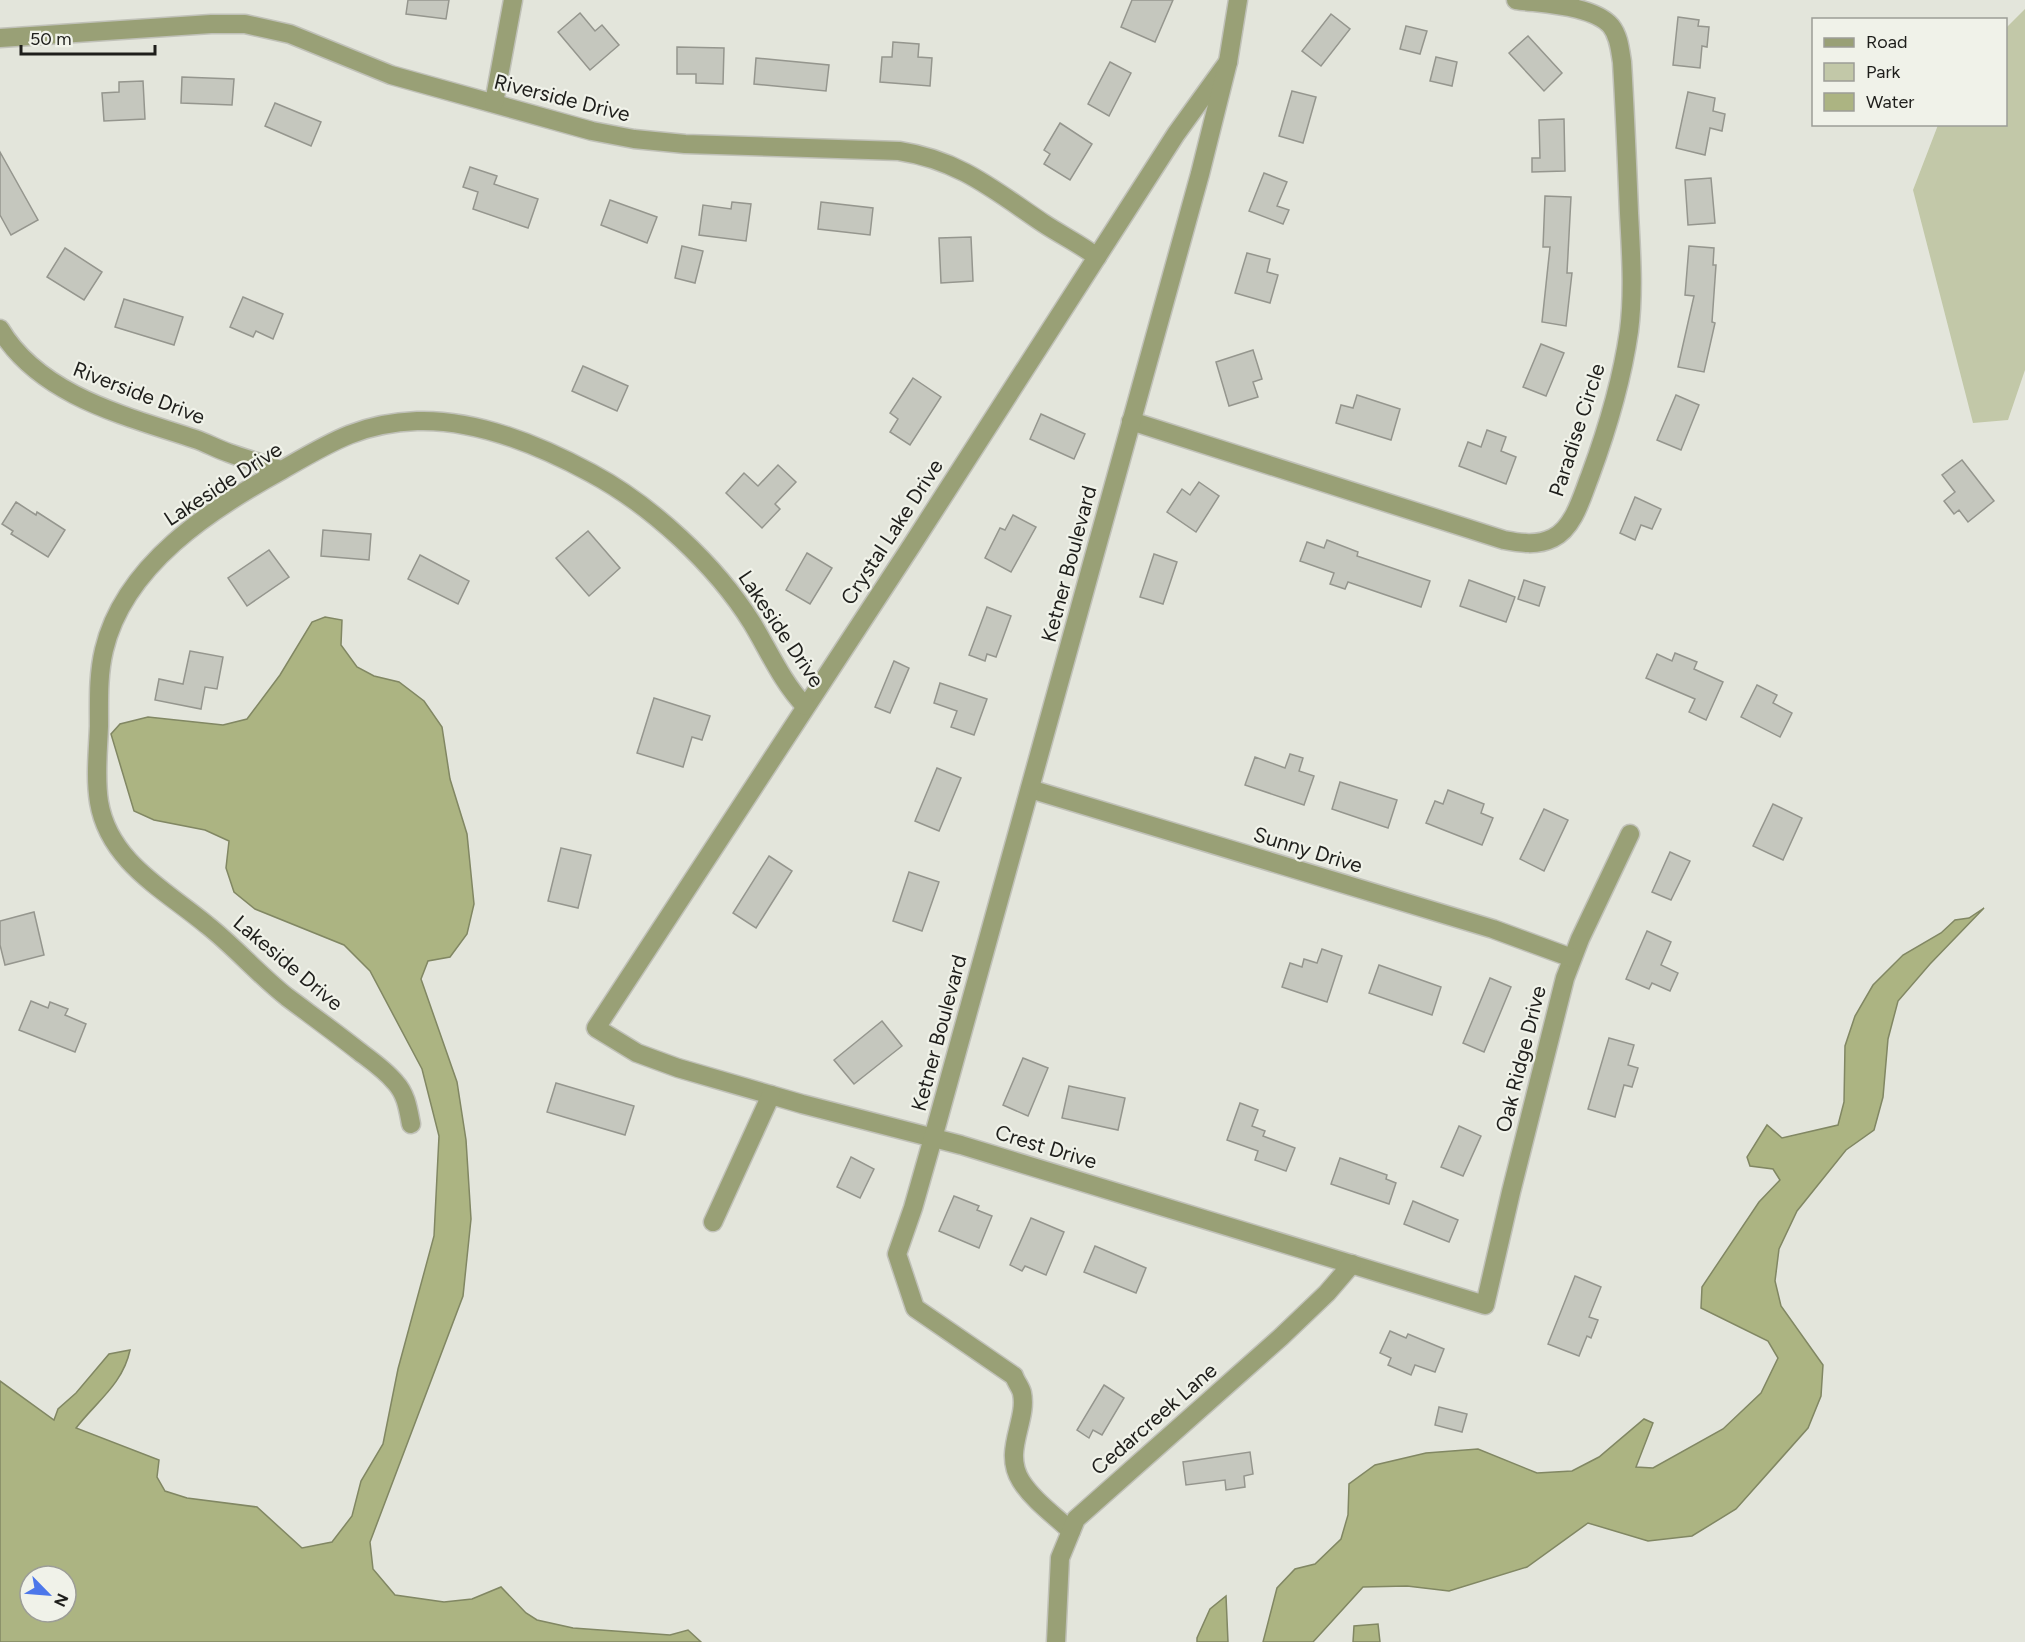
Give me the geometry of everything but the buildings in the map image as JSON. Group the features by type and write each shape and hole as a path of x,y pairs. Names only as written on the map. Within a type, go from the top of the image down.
{"street":[{"path":"494,103 513,0"},
{"name":"Ketner Boulevard","path":"1071,1531 1037,1500 1020,1480 1017,1472 1014,1442 1022,1410 1022,1393 1014,1376 915,1308 897,1254 933,1138 1200,174 1228,62 1238,0"},
{"name":"Paradise Circle","path":"1131,422 1504,540 1539,543 1555,537 1568,524 1578,506 1598,453 1617,391 1629,329 1632,247 1622,62 1619,41 1612,27 1602,18 1568,7 1516,0"},
{"name":"Riverside Drive","path":"0,38 245,24 290,34 392,75 592,131 634,139 685,144 899,151 921,154 941,160 978,179 1097,257"},
{"name":"Crystal Lake Drive","path":"596,1028 1176,134 1228,62"},
{"name":"Riverside Drive","path":"0,329 6,339 46,378 96,404 281,470"},
{"name":"Lakeside Drive","path":"411,1124 408,1103 397,1084 381,1068 285,995 206,923 180,906 121,854 107,831 99,804 96,778 99,724 97,700 103,653 112,624 142,578 173,542 222,506 281,470 345,435 367,427 416,421 443,422 488,431 550,453 594,474 636,501 654,516 703,561 731,592 753,624 777,668 806,706"},
{"name":"Sunny Drive","path":"1030,789 1493,929 1572,958"},
{"name":"Oak Ridge Drive","path":"1485,1305 1511,1192 1572,958 1630,834"},
{"name":"Crest Drive","path":"596,1028 637,1053 678,1068 1070,1177 1485,1305"},
{"path":"713,1222 771,1095"},
{"name":"Cedarcreek Lane","path":"1056,1642 1060,1558 1076,1519 1281,1337 1327,1293 1352,1264"}],"green space":[{"path":"2025,9 2025,370 2008,420 1973,423 1913,190 1938,126 2007,126 2007,27"}],"water":[{"path":"325,617 342,620 341,645 357,667 374,676 399,682 424,701 442,727 450,779 467,834 474,904 467,934 450,957 428,961 421,979 457,1082 466,1140 471,1219 463,1296 370,1542 373,1569 395,1595 444,1602 472,1599 501,1587 526,1613 537,1620 573,1628 670,1635 688,1630 701,1642 0,1642 0,1381 54,1420 58,1409 76,1393 109,1354 130,1350 115,1383 76,1428 159,1460 157,1477 165,1491 187,1498 257,1507 302,1548 332,1542 352,1516 361,1481 383,1444 398,1369 434,1236 439,1136 422,1069 370,971 344,945 255,909 234,892 226,868 229,841 205,830 154,820 134,811 111,734 120,724 148,717 223,725 247,719 280,675 312,622"},
{"path":"1984,908 1898,1001 1888,1039 1883,1097 1874,1130 1846,1150 1797,1211 1779,1249 1775,1281 1781,1306 1823,1365 1821,1396 1808,1428 1736,1509 1692,1536 1648,1541 1588,1523 1527,1567 1449,1591 1407,1586 1363,1587 1313,1642 1263,1642 1277,1588 1295,1569 1315,1564 1341,1539 1348,1515 1349,1484 1375,1465 1426,1453 1478,1449 1537,1473 1572,1471 1599,1457 1644,1419 1653,1423 1636,1467 1653,1468 1723,1429 1761,1393 1778,1358 1768,1341 1701,1308 1702,1287 1759,1202 1780,1180 1773,1169 1750,1166 1747,1157 1767,1125 1782,1138 1838,1125 1844,1102 1845,1046 1855,1016 1873,985 1903,955 1941,933 1955,920 1969,918"},
{"path":"1226,1596 1228,1642 1197,1642 1210,1609"},
{"path":"1378,1624 1380,1642 1353,1642 1354,1626"}]}
